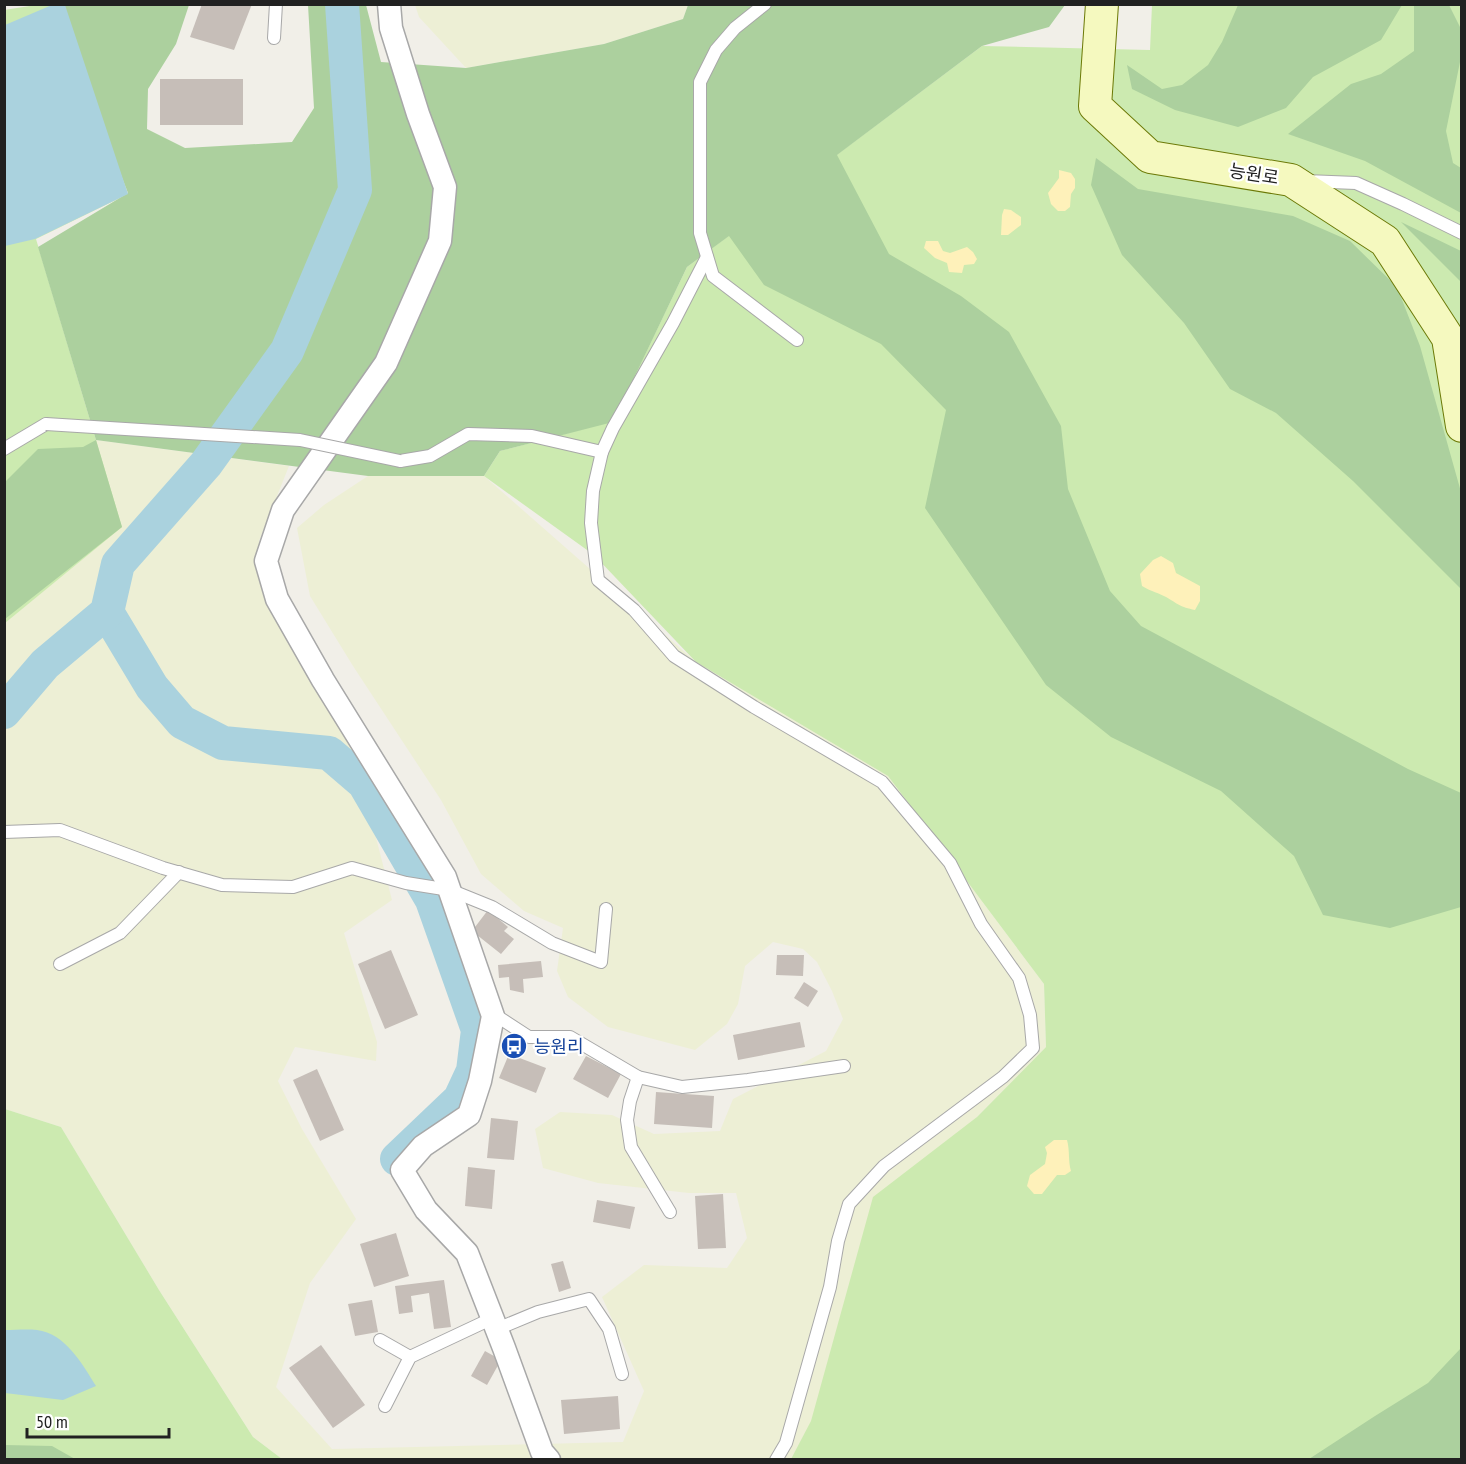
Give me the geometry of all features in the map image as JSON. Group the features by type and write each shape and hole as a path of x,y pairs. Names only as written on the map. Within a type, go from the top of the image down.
{"street":[{"path":"389,4 394,39 445,187 440,242 386,363 283,510 266,561 277,599 323,680 445,877 492,1012 480,1081 469,1115 423,1146 402,1170 426,1210 467,1253 542,1452 549,1460"},
{"name":"능원로","path":"1102,4 1095,106 1150,157 1291,180 1385,240 1448,338 1461,426"}],"lane":[{"path":"274,38 276,4"},
{"path":"765,4 735,28 717,50 700,82 700,233 713,276 797,340"},
{"path":"1291,180 1356,183 1461,233"},
{"path":"707,257 602,452 593,491 591,523 598,579 634,610 674,656 754,707 882,782 950,863 981,924 1019,978 1030,1015 1033,1047 1003,1077 884,1166 849,1204 838,1241 830,1287 786,1443 776,1460"},
{"path":"4,449 46,424 300,440 400,461 430,456 468,434 532,436 602,452"},
{"path":"4,832 60,830 179,873 222,885 293,887 352,868 406,883 450,890 492,907 552,943 601,962 606,909"},
{"path":"60,964 120,933 179,873"},
{"path":"492,1012 529,1037 570,1037 638,1077 682,1087 844,1066"},
{"path":"638,1077 630,1101 627,1120 631,1147 670,1212"},
{"path":"385,1406 410,1357 495,1323 589,1299 609,1329 622,1374"},
{"path":"380,1340 410,1357"}],"green space":[{"path":"1238,4 1402,5 1381,40 1313,77 1286,108 1238,127 1175,110 1132,89 1127,65 1162,89 1182,85 1208,65 1222,42"},
{"path":"36,5 65,5 128,194 36,239 122,527 5,623 4,10"},
{"path":"55,5 189,5 176,44 148,89 147,129 185,148 292,142 314,108 308,5 366,5 381,62 466,68 604,44 683,19 688,5 1065,5 1049,27 982,46 837,155 889,254 961,296 1009,332 1061,426 1068,489 1110,591 1141,626 1408,769 1461,793 1461,907 1390,928 1323,915 1294,856 1221,791 1111,737 1046,685 925,508 946,410 881,344 764,285 729,236 687,267 613,422 500,451 484,476 368,476 96,440 38,247 128,193"},
{"path":"415,5 688,5 683,19 604,44 466,68 419,17"},
{"path":"1152,5 1461,5 1461,1459 791,1459 811,1421 873,1197 977,1117 1046,1047 1044,984 888,776 696,662 594,555 484,476 500,451 613,421 687,267 982,46 1150,50"},
{"path":"1414,5 1449,5 1462,31 1461,57 1446,131 1453,163 1461,168 1461,213 1365,161 1288,134 1351,84 1381,74 1414,51"},
{"path":"1096,158 1138,189 1293,216 1350,241 1397,287 1420,346 1461,492 1461,589 1353,481 1276,413 1230,389 1184,323 1122,255 1091,185"},
{"path":"1401,222 1461,251 1461,282"},
{"path":"96,440 289,466 259,541 304,665 352,744 392,900 344,933 377,1042 376,1061 295,1047 278,1081 302,1129 356,1219 310,1283 276,1387 332,1449 623,1442 644,1391 602,1297 644,1265 727,1268 747,1238 736,1193 689,1193 598,1183 543,1168 535,1129 560,1112 612,1115 654,1134 720,1131 733,1099 826,1051 843,1019 817,962 803,949 773,942 745,966 738,1004 727,1024 695,1050 608,1027 568,997 557,971 563,928 524,911 481,874 441,800 310,596 297,528 324,505 368,476 484,476 696,662 888,776 1044,984 1046,1047 977,1117 791,1459 282,1459 253,1437 159,1290 61,1127 5,1109 5,619"},
{"path":"96,440 122,527 5,619 5,482 38,449 83,447"},
{"path":"5,1109 61,1127 159,1290 253,1437 282,1459 5,1460"},
{"path":"1461,1348 1461,1459 1309,1459 1428,1383"},
{"path":"5,1445 52,1446 75,1459 5,1459"}],"sand":[{"path":"1059,170 1071,173 1075,179 1070,207 1065,211 1058,211 1051,204 1048,193 1059,178"},
{"path":"1004,209 1011,210 1021,217 1021,225 1008,235 1001,235"},
{"path":"926,241 938,241 943,251 950,253 967,247 977,259 974,264 964,265 962,273 949,272 947,263 935,258 924,248"},
{"path":"1161,556 1173,563 1176,573 1200,586 1200,601 1195,610 1142,586 1140,574 1153,560"},
{"path":"1054,1140 1067,1140 1071,1171 1065,1175 1057,1175 1042,1194 1034,1194 1027,1186 1030,1175 1045,1164 1047,1153 1045,1147"}],"water":[{"path":"52,5 65,5 128,194 35,239 5,246 5,25"},
{"path":"5,1330 37,1330 56,1337 72,1351 96,1386 63,1400 5,1393"}],"building":[{"path":"202,4 252,4 234,50 190,37"},
{"path":"160,79 243,79 243,125 160,125"},
{"path":"488,910 508,927 504,931 514,939 501,954 472,931"},
{"path":"391,950 418,1015 385,1029 358,964"},
{"path":"777,955 804,955 803,976 776,975"},
{"path":"541,961 543,977 523,979 524,993 510,990 509,977 499,978 498,965"},
{"path":"804,982 818,991 808,1007 794,998"},
{"path":"800,1022 805,1047 738,1060 733,1035"},
{"path":"509,1054 546,1068 536,1093 499,1078"},
{"path":"586,1056 621,1074 608,1098 573,1079"},
{"path":"317,1069 344,1130 320,1141 293,1080"},
{"path":"656,1092 714,1096 712,1128 654,1124"},
{"path":"491,1118 518,1121 514,1160 487,1158"},
{"path":"468,1167 495,1170 492,1209 465,1206"},
{"path":"723,1194 726,1248 698,1249 695,1196"},
{"path":"597,1200 635,1207 630,1229 593,1222"},
{"path":"396,1233 409,1276 374,1287 360,1244"},
{"path":"563,1261 571,1288 559,1292 551,1264"},
{"path":"444,1280 451,1327 434,1329 429,1293 411,1296 413,1312 399,1314 395,1286"},
{"path":"372,1300 378,1332 355,1336 348,1304"},
{"path":"321,1345 365,1405 333,1428 289,1368"},
{"path":"485,1351 501,1360 487,1385 471,1376"},
{"path":"618,1396 620,1429 564,1434 561,1400"}],"waterway":[{"path":"4,712 45,664 107,612 118,564 206,464 287,351 355,190 342,4"},
{"path":"107,612 152,687 182,722 223,743 329,753 364,783 432,900 478,1030 473,1071 460,1099 397,1159"}],"place":[{"name":"능원리","path":"514,1046"}]}
